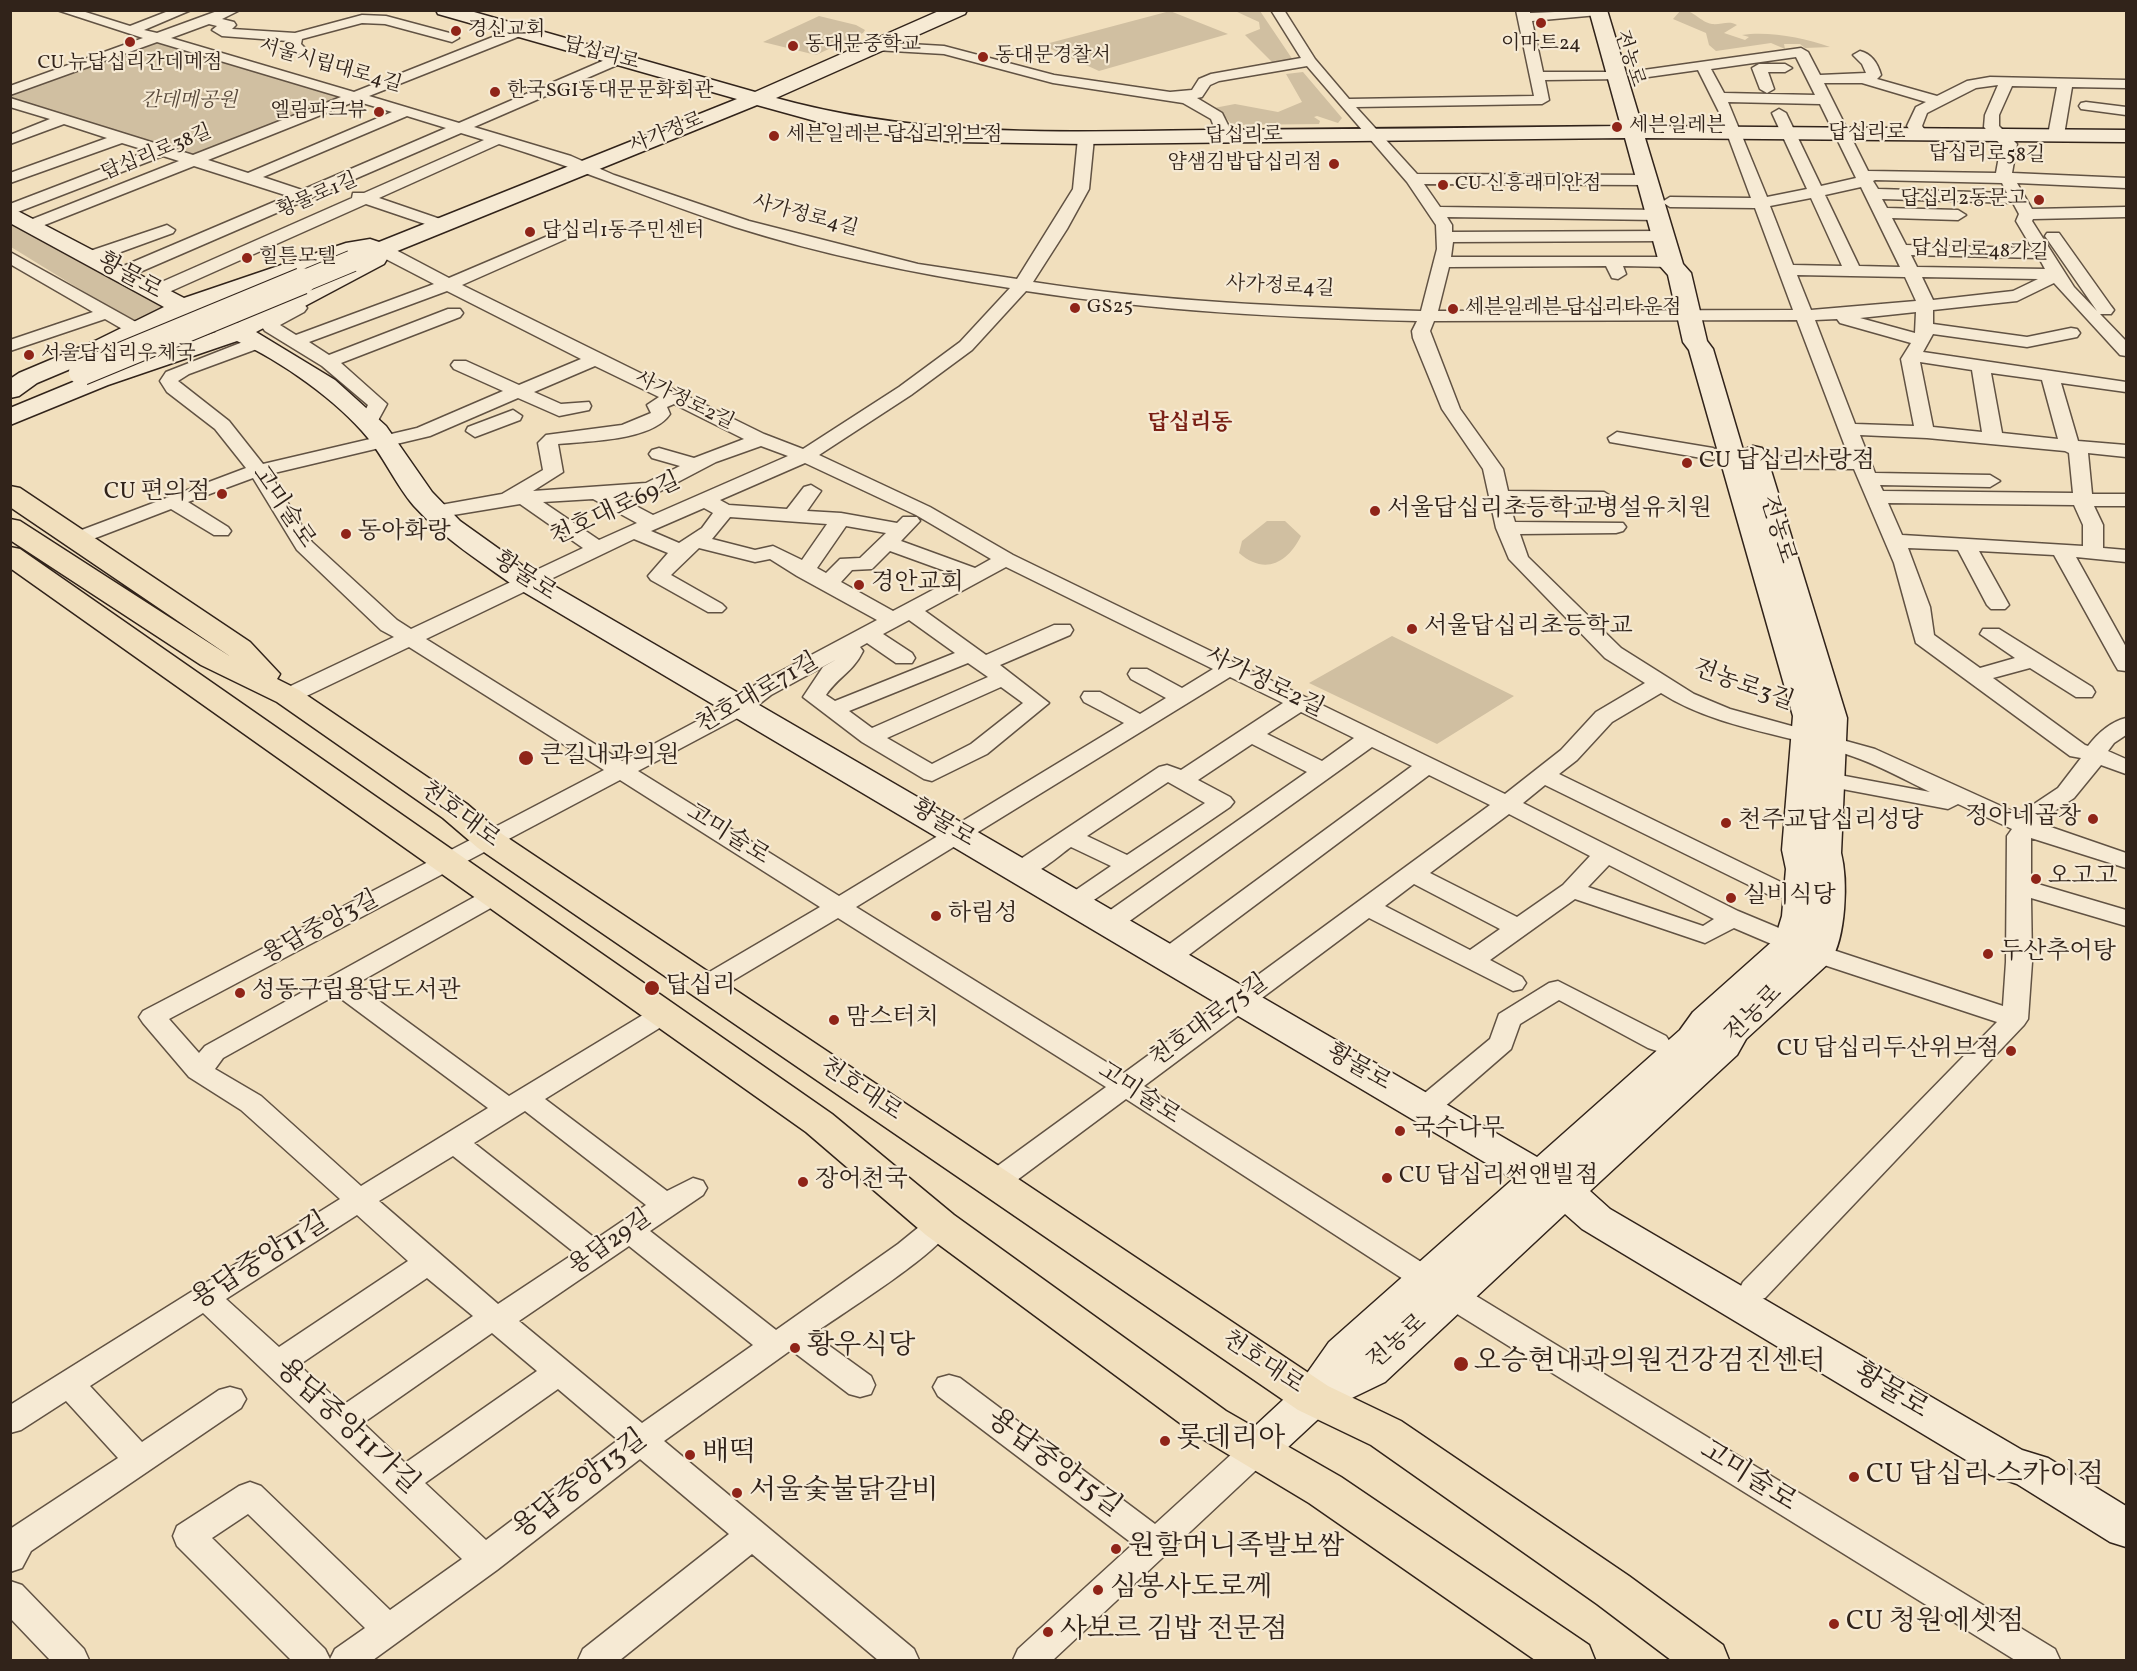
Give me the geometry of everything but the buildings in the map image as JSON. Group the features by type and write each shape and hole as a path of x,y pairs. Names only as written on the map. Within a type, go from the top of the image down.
{"main road":[{"name":"답십리로","path":"445,10 726,82 758,98"},
{"name":"답십리로","path":"481,10 526,29 619,59 835,120 908,131 973,137 1226,137 1643,132 2127,136"},
{"name":"전농로","path":"1313,1398 1370,1370 1440,1288 1553,1185 1724,1046 1731,1032 1804,949 1825,921 1828,868 1824,853 1829,780 1818,739 1808,717 1794,662 1784,641 1734,471 1735,459 1700,314 1664,208 1626,76 1612,10"},
{"name":"사가정로","path":"10,401 352,261 395,251 440,224 758,98 953,11"},
{"name":"전농로","path":"1598,11 1626,76"},
{"name":"전농로","path":"1643,132 1648,180 1664,208 1665,236 1671,262 1700,314"},
{"name":"황물로","path":"10,212 182,307 249,337 326,385 376,432 422,498 435,512 468,542 527,582 1425,1108 1553,1185 1596,1220 2007,1463 2032,1471 2127,1529"},
{"path":"10,391 28,378 137,330 182,307 354,248 395,251"},
{"path":"10,417 63,393 249,337 265,316 395,251"},
{"path":"10,401 63,393"},
{"path":"10,494 239,648 288,696"},
{"name":"천호대로","path":"10,527 212,659 288,696 455,811 490,841 703,987 1313,1398 1386,1433 1613,1590 1706,1660"},
{"name":"천호대로","path":"10,555 819,1123 940,1226 1210,1423 1325,1490 1572,1660"},
{"path":"10,580 198,715 249,722"},
{"name":"전농로","path":"1804,949 1799,916 1803,869 1799,850 1818,739"},
{"name":"황물로","path":"1553,1185 1611,1206 2127,1508"},
{"path":"1257,1450 1313,1398"}],"street":[{"name":"서울시립대로4길","path":"63,10 407,111 583,167"},
{"path":"131,30 185,10"},
{"path":"10,91 234,10"},
{"path":"256,67 297,43 377,20 403,10"},
{"name":"전농로3길","path":"1277,10 1311,61 1371,134 1413,179 1444,225 1442,262 1428,316 1421,331 1427,354 1451,409 1492,469 1506,528 1519,559 1613,653 1686,699 1722,714 1867,754 1916,775 1933,786 1984,810"},
{"path":"1345,103 1542,100 1524,14 1598,11"},
{"path":"209,20 229,25 219,30 222,32 297,43"},
{"path":"377,20 452,38"},
{"name":"답십리로38길","path":"31,225 526,29"},
{"path":"875,46 944,50 1053,79 1187,99 1217,116 1226,137"},
{"path":"1626,76 1801,52 1874,194 1926,305 1920,340 1921,422 1927,432"},
{"path":"1860,55 1865,57 1874,71 1874,75 1863,79"},
{"path":"120,274 619,59"},
{"path":"1168,96 1197,94 1204,82 1216,77 1311,61"},
{"path":"1703,66 1726,112 1869,480 1895,541 1919,607 1924,638 2078,751 2094,754 2127,767"},
{"path":"1767,89 1759,68 1863,79 1939,101"},
{"name":"전농로","path":"1538,75 1626,76"},
{"path":"2007,81 1992,115 1991,127 2009,144 2003,166 2006,177 2098,304 2127,330"},
{"path":"1920,134 1914,126 1921,110 1972,84 2007,81 2127,84"},
{"path":"2056,135 2065,83"},
{"path":"1718,97 1829,107"},
{"path":"10,102 302,195"},
{"path":"2086,106 2127,111"},
{"path":"1726,112 1779,113 1829,107"},
{"path":"10,121 38,111"},
{"path":"248,178 407,111"},
{"path":"1779,113 1853,271"},
{"path":"10,140 64,119"},
{"path":"10,178 120,138"},
{"path":"805,456 905,391 966,346 1022,285 1059,229 1081,189 1086,138"},
{"name":"황물로1길","path":"154,292 498,139"},
{"name":"황물로","path":"10,212 162,151"},
{"name":"사가정로4길","path":"583,167 691,208 779,235 918,269 1104,298 1274,312 1428,316 1700,314"},
{"name":"답십리로58길","path":"1664,208 1762,203 1860,183 1872,174 2127,183"},
{"path":"1413,179 1648,180"},
{"path":"326,185 440,224"},
{"path":"1874,194 2019,198"},
{"path":"1435,212 1664,208"},
{"path":"2127,212 2037,218 2024,221 2067,290 2127,351"},
{"path":"1883,213 1958,215"},
{"path":"2037,218 2085,222"},
{"path":"90,257 167,230"},
{"path":"296,341 449,284 569,232"},
{"path":"1445,237 1665,236"},
{"path":"1901,250 2045,253"},
{"path":"376,432 378,404 328,362 271,327 274,320 395,251"},
{"name":"사가정로2길","path":"395,251 449,284 595,359 760,440 805,456 923,511 1006,559 1507,804 1729,917 1804,949 2015,1019"},
{"path":"10,257 137,330"},
{"path":"1442,262 1615,267 1671,262"},
{"name":"답십리로48가길","path":"1787,270 2058,274"},
{"name":"답십리로48가길","path":"1806,315 2017,296 2058,274"},
{"path":"10,346 106,313"},
{"path":"328,362 454,313"},
{"name":"답십리로48가길","path":"1837,313 1842,318 1920,340"},
{"path":"1700,314 1806,315"},
{"path":"1920,340 2027,342 2071,333"},
{"name":"고미술로","path":"249,337 172,376 169,381 172,388 222,425 259,472 304,546 389,625 1123,1085 1440,1288 2043,1660"},
{"path":"1920,340 1980,364 2048,368"},
{"path":"1920,340 2127,387"},
{"path":"78,538 237,476 259,472 376,432 423,432 595,359"},
{"path":"460,364 559,410 582,406"},
{"path":"1980,364 1993,438"},
{"path":"2048,368 2070,446 2078,451 2083,501 2093,525 2093,552"},
{"path":"674,398 650,403 661,414 652,422 650,447 661,466 660,470 678,475"},
{"path":"559,410 577,442"},
{"path":"453,419 481,435 513,416"},
{"path":"1850,429 1927,432 2127,451"},
{"name":"전농로","path":"1617,438 1869,480"},
{"path":"650,489 706,457 760,440"},
{"path":"515,499 553,472 548,443 577,442 650,447 706,457 756,477"},
{"name":"천호대로69길","path":"288,696 598,549 805,456"},
{"path":"1869,480 1990,481"},
{"path":"1869,480 2083,501 2127,500"},
{"path":"435,512 515,499 594,492 624,483 650,489 658,499 678,512"},
{"path":"594,492 644,528 701,548 756,556 773,552 804,572 902,615 978,659 1038,703 1018,715 979,749 932,774 870,737 835,709 814,697 831,672 845,664 852,651 872,637 904,658"},
{"path":"1500,497 1604,498"},
{"path":"515,499 598,549"},
{"path":"172,501 220,531"},
{"path":"705,501 724,511 808,502 841,519 892,536 976,575"},
{"path":"715,608 658,576 701,548 724,511"},
{"path":"828,583 847,563 865,565 892,536 923,511"},
{"path":"804,572 841,519"},
{"path":"1506,528 1616,527"},
{"path":"1895,541 2061,549 2127,556"},
{"path":"1965,543 1998,605"},
{"path":"2061,549 2127,664"},
{"name":"천호대로71길","path":"490,841 741,706 763,690 872,637 902,615 1006,559"},
{"path":"835,709 1062,630"},
{"path":"1991,634 2084,692"},
{"path":"1977,676 2034,660"},
{"path":"703,987 959,835 1230,668"},
{"path":"1139,674 1182,697"},
{"path":"870,737 1003,678"},
{"name":"천호대로75길","path":"995,1182 1123,1085 1368,908 1507,804 1569,755 1604,717 1641,693 1662,684"},
{"path":"1092,697 1140,723"},
{"path":"1182,780 1300,702"},
{"path":"1754,1290 2015,1019 2019,962 2019,836 2029,828 2033,815 2066,794 2091,763 2094,754 2106,738 2127,725"},
{"path":"1251,735 1323,771"},
{"path":"1108,924 1371,737"},
{"path":"1169,957 1428,765"},
{"path":"1018,871 1167,772 1222,802 1073,903"},
{"path":"1544,775 1778,890"},
{"path":"1829,780 1984,810 2029,828 2127,861"},
{"path":"1069,837 1128,865"},
{"name":"용답중앙3길","path":"199,1071 152,1017 490,841"},
{"path":"1471,961 1572,890 1606,854"},
{"path":"1413,874 1518,928"},
{"path":"2019,886 2127,918"},
{"path":"1572,890 1705,935 1723,925 1729,917"},
{"path":"496,895 214,1052 199,1071 251,1103 361,1199 428,1262 499,1319 639,1442 753,1534 902,1660"},
{"path":"1368,908 1513,983"},
{"name":"용답29길","path":"337,983 666,1205 499,1319 482,1325 341,1422"},
{"path":"1425,1108 1502,1043 1508,1020 1558,988 1657,1042"},
{"name":"용답중앙11길","path":"10,1421 361,1199 665,1013"},
{"path":"454,1142 596,1254"},
{"path":"666,1205 693,1188"},
{"name":"용답중앙13길","path":"347,1660 485,1560 639,1442 908,1252 940,1226"},
{"path":"630,1231 783,1340 860,1385"},
{"path":"278,1363 428,1262"},
{"name":"용답중앙11가길","path":"206,1298 341,1422 485,1560"},
{"path":"403,1481 559,1372"},
{"path":"69,1384 139,1460"},
{"name":"용답중앙15길","path":"949,1387 1157,1543"},
{"path":"10,1558 19,1541 230,1399"},
{"path":"1030,1660 1257,1450"},
{"path":"313,1660 189,1536 250,1495 389,1630"},
{"path":"595,1660 753,1534"},
{"path":"10,1595 72,1660"}],"green space":[{"path":"1681,10 1690,12 1712,24 1737,25 1724,33 1745,40 1749,37 1742,35 1775,35 1798,38 1830,47 1805,48 1800,44 1784,44 1785,49 1771,43 1716,51 1709,45 1706,33 1673,19"},
{"path":"1170,11 1228,34 1099,71 1042,45"},
{"path":"1235,11 1260,11 1293,60 1274,64 1245,35 1260,29 1259,22"},
{"path":"819,16 856,25 865,30 816,55 763,42"},
{"name":"간데메공원","path":"160,41 351,97 197,159 11,98 10,94"},
{"path":"1303,72 1342,118 1338,123 1317,116 1314,117 1320,121 1319,124 1232,125 1223,114 1214,108 1235,104 1278,112 1302,102 1286,74"},
{"path":"10,222 171,306 136,321 11,247"},
{"path":"1267,521 1285,521 1301,536 1289,554 1282,559 1266,565 1257,564 1239,553 1242,541"},
{"path":"1392,636 1514,696 1437,744 1309,683"}],"place":[{"name":"이마트24","path":"1541,23"},
{"name":"경신교회","path":"456,31"},
{"name":"CU 뉴답십리간데메점","path":"130,42"},
{"name":"동대문중학교","path":"793,46"},
{"name":"동대문경찰서","path":"983,57"},
{"name":"한국SGI동대문문화회관","path":"495,92"},
{"name":"엘림파크뷰","path":"379,112"},
{"name":"세븐일레븐","path":"1617,127"},
{"name":"세븐일레븐 답십리위브점","path":"774,136"},
{"name":"얌샘김밥답십리점","path":"1334,164"},
{"name":"CU 신흥래미안점","path":"1443,185"},
{"name":"답십리2동문고","path":"2039,200"},
{"name":"답십리1동주민센터","path":"530,232"},
{"name":"힐튼모텔","path":"247,258"},
{"name":"GS25","path":"1075,308"},
{"name":"세븐일레븐 답십리타운점","path":"1453,309"},
{"name":"서울답십리우체국","path":"29,355"},
{"name":"CU 답십리사랑점","path":"1687,463"},
{"name":"CU 편의점","path":"222,494"},
{"name":"서울답십리초등학교병설유치원","path":"1375,511"},
{"name":"동아화랑","path":"346,534"},
{"name":"경안교회","path":"859,585"},
{"name":"서울답십리초등학교","path":"1412,629"},
{"name":"큰길내과의원","path":"526,758"},
{"name":"정아네곱창","path":"2093,819"},
{"name":"천주교답십리성당","path":"1726,823"},
{"name":"오고고","path":"2036,879"},
{"name":"실비식당","path":"1731,898"},
{"name":"하림성","path":"936,916"},
{"name":"두산추어탕","path":"1988,954"},
{"name":"답십리","path":"652,988"},
{"name":"성동구립용답도서관","path":"240,993"},
{"name":"맘스터치","path":"834,1020"},
{"name":"CU 답십리두산위브점","path":"2011,1051"},
{"name":"국수나무","path":"1400,1131"},
{"name":"CU 답십리썬앤빌점","path":"1387,1178"},
{"name":"장어천국","path":"803,1182"},
{"name":"황우식당","path":"795,1348"},
{"name":"오승현내과의원건강검진센터","path":"1461,1364"},
{"name":"롯데리아","path":"1165,1441"},
{"name":"배떡","path":"690,1455"},
{"name":"CU 답십리 스카이점","path":"1854,1477"},
{"name":"서울숯불닭갈비","path":"737,1493"},
{"name":"원할머니족발보쌈","path":"1116,1549"},
{"name":"심봉사도로께","path":"1098,1590"},
{"name":"CU 청원에셋점","path":"1834,1624"},
{"name":"사보르 김밥 전문점","path":"1048,1632"}],"district":[{"name":"답십리동","path":"1190,425"}]}
